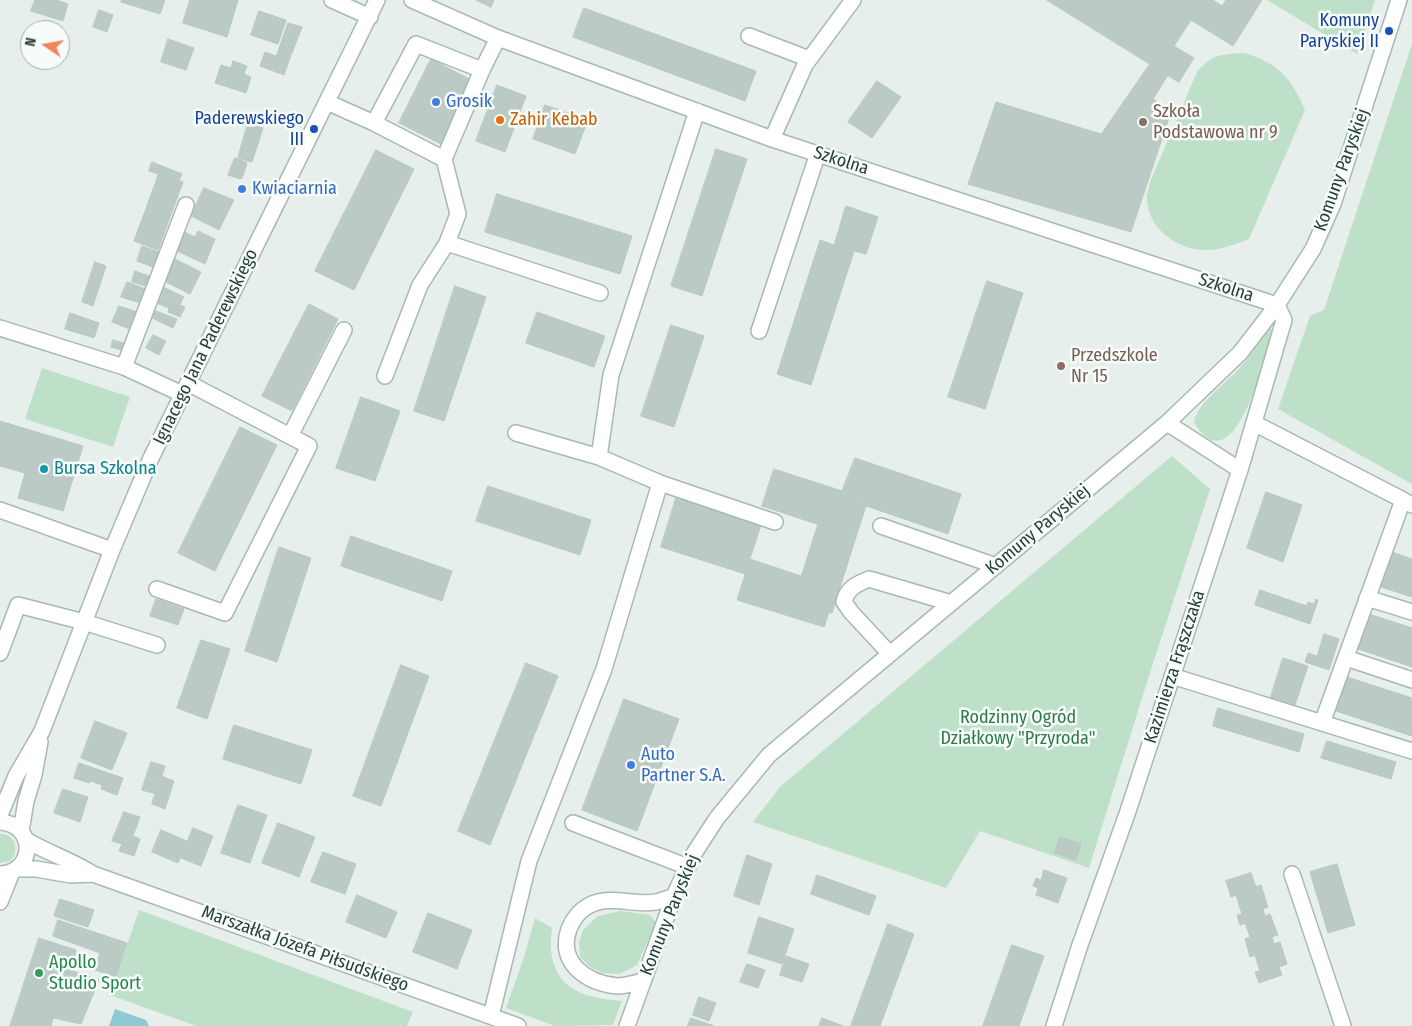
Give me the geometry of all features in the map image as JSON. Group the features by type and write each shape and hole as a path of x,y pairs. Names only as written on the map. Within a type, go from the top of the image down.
{"street":[{"path":"332,0 370,17"},
{"name":"Ignacego Jana Paderewskiego","path":"42,730 112,550 151,458 377,0"},
{"name":"Szkolna","path":"412,0 498,38 772,138 1277,306"},
{"path":"772,138 804,65 853,0"},
{"name":"Komuny Paryskiej","path":"627,1026 674,896 693,854 710,827 770,755 1167,423 1240,353 1277,306 1313,250 1334,204 1399,0"},
{"path":"750,36 809,59"},
{"path":"384,376 420,285 447,243 458,214 444,159 482,70 498,38"},
{"path":"374,123 416,44 482,70"},
{"path":"327,102 374,123 444,159"},
{"path":"599,457 611,374 697,111"},
{"path":"759,331 818,153"},
{"path":"124,367 186,205"},
{"path":"447,243 600,293"},
{"name":"Kazimierza Frąszczaka","path":"1054,1026 1080,945 1127,814 1240,470 1284,320 1277,306"},
{"path":"0,328 185,388 309,446 225,613 157,589"},
{"path":"290,436 344,330"},
{"path":"1167,423 1240,470"},
{"path":"1254,423 1408,503 1367,598 1322,723"},
{"path":"516,433 599,457 660,483 775,522"},
{"path":"491,1016 529,861 604,669 660,483"},
{"path":"0,510 112,550"},
{"path":"881,526 996,566"},
{"path":"890,654 844,602 846,594 854,586 869,579 951,603"},
{"path":"1367,598 1412,612"},
{"path":"0,653 18,605 84,622 157,645"},
{"path":"1346,658 1412,680"},
{"path":"1172,676 1412,751"},
{"path":"0,815 16,776 42,730"},
{"path":"0,902 9,872 26,856 23,835 26,802 34,775 42,730"},
{"path":"0,822 12,824 40,848 70,860 93,874"},
{"path":"573,822 688,867"},
{"path":"9,872 36,869 71,874 93,874"},
{"name":"Marszałka Józefa Piłsudskiego","path":"93,874 518,1026"},
{"path":"1292,874 1343,1026"},
{"path":"644,981 619,986 592,980 581,972 571,963 566,948 571,924 578,913 600,901 656,902 674,896"}],"green space":[{"path":"1267,0 1375,0 1357,54"},
{"path":"1412,44 1412,484 1278,409 1310,316 1324,310"},
{"path":"1244,53 1266,62 1282,73 1294,89 1305,110 1249,239 1215,249 1204,250 1183,246 1165,235 1152,219 1148,209 1147,196 1150,182 1197,72 1213,58"},
{"path":"1270,328 1274,330 1263,367 1245,412 1234,430 1222,440 1208,438 1194,422 1201,407 1239,369"},
{"path":"42,368 130,397 113,447 25,419"},
{"name":"Rodzinny Ogród Działkowy \"Przyroda\"","path":"1172,456 1210,489 1089,868 980,831 946,888 753,822 780,787"},
{"path":"0,834 11,838 15,844 15,852 10,861 0,863"},
{"path":"139,910 413,1012 407,1026 196,1026 110,995"},
{"path":"620,911 650,915 656,923 637,965 620,974 602,973 590,967 580,957 579,942 583,930 598,916"},
{"path":"535,918 552,928 551,948 554,965 559,976 567,984 586,995 622,1001 613,1025 555,1026 506,1008"}],"water":[{"path":"115,1009 146,1020 149,1026 109,1026"}],"building":[{"path":"35,0 57,0 68,4 63,20 31,11"},
{"path":"122,0 165,0 160,14 121,2"},
{"path":"190,0 238,0 227,37 183,23"},
{"path":"476,0 494,0 491,7"},
{"path":"1047,0 1213,0 1222,6 1226,0 1262,0 1233,46 1191,20 1174,46 1194,58 1179,82"},
{"path":"584,8 756,71 745,101 573,37"},
{"path":"99,10 113,15 107,32 93,27"},
{"path":"259,11 286,20 278,44 251,35"},
{"path":"288,23 302,27 284,75 260,66 265,52 276,56"},
{"path":"168,39 194,48 186,70 161,62"},
{"name":"Grosik","path":"431,59 473,81 441,144 399,123"},
{"path":"233,61 247,66 244,74 251,77 246,93 215,83 221,65 231,68"},
{"path":"1150,64 1168,75 1153,99 1171,112 1131,232 968,184 996,102 1101,134"},
{"path":"877,81 901,97 872,138 848,122"},
{"path":"497,85 526,96 505,152 476,141"},
{"path":"545,105 588,120 575,154 533,139"},
{"path":"248,123 263,128 252,162 238,158"},
{"path":"716,149 747,159 702,296 671,286"},
{"path":"376,150 414,169 354,290 315,271"},
{"path":"235,158 247,164 240,179 228,175"},
{"path":"152,162 182,174 179,180 183,182 158,250 134,241 158,174 149,171"},
{"path":"204,188 234,200 219,230 191,216"},
{"path":"497,194 632,236 620,274 485,232"},
{"path":"846,206 878,217 866,254 854,251 811,385 777,374 820,240 834,245"},
{"path":"182,231 195,237 198,231 215,239 205,264 175,250"},
{"path":"142,246 159,252 153,267 137,261"},
{"path":"175,259 201,272 190,294 164,281"},
{"path":"95,262 106,266 93,306 82,302"},
{"path":"135,271 152,277 149,287 132,282"},
{"path":"987,281 1023,293 985,409 948,397"},
{"path":"127,282 146,289 140,303 121,297"},
{"path":"161,286 184,297 180,304 158,294"},
{"path":"455,286 486,297 444,421 414,411"},
{"path":"159,296 185,307 180,317 168,312 169,308 156,303"},
{"path":"309,304 338,319 292,411 262,396"},
{"path":"119,306 138,312 132,330 112,322"},
{"path":"153,310 177,319 173,328 150,317"},
{"path":"537,312 605,336 594,367 526,343"},
{"path":"70,313 99,323 94,338 65,329"},
{"path":"671,325 704,336 674,427 641,416"},
{"path":"153,335 166,341 159,355 146,348"},
{"path":"113,340 127,344 124,351 111,347"},
{"path":"361,397 400,411 375,481 336,468"},
{"name":"Bursa Szkolna","path":"0,421 83,446 63,511 18,498 25,473 0,466"},
{"path":"240,427 277,445 215,571 178,553"},
{"path":"855,458 961,494 948,534 840,497"},
{"path":"774,469 842,491 840,497 866,506 856,537 762,506"},
{"path":"488,486 591,520 580,555 476,521"},
{"path":"1266,492 1302,505 1283,562 1247,548"},
{"path":"676,498 761,525 745,574 661,547"},
{"path":"818,525 856,537 832,613 829,612 824,627 737,600 750,559 801,576"},
{"path":"351,536 452,571 442,601 341,566"},
{"path":"279,547 311,558 277,662 245,651"},
{"path":"1389,551 1412,559 1412,597 1378,586"},
{"path":"1260,590 1307,606 1308,602 1314,604 1316,599 1318,600 1310,624 1255,605"},
{"path":"156,599 184,609 178,625 150,616"},
{"path":"1369,614 1412,628 1412,667 1358,649"},
{"path":"1324,634 1339,639 1329,670 1305,662 1308,653 1317,656"},
{"path":"201,640 230,649 207,719 177,708"},
{"path":"1283,658 1308,666 1295,705 1271,697"},
{"path":"526,663 558,676 490,845 458,831"},
{"path":"401,665 429,676 381,806 353,796"},
{"path":"1347,677 1412,698 1412,736 1336,711"},
{"name":"Auto Partner S.A.","path":"624,699 679,719 637,831 582,810"},
{"path":"1218,708 1304,734 1299,752 1213,726"},
{"path":"95,721 127,733 112,770 81,758"},
{"path":"234,725 312,750 301,784 223,759"},
{"path":"1327,741 1396,762 1391,779 1321,758"},
{"path":"151,762 165,766 156,794 142,790"},
{"path":"79,763 123,778 117,795 101,789 102,785 74,778"},
{"path":"161,776 174,781 165,809 152,804"},
{"path":"63,789 88,797 80,822 54,813"},
{"path":"238,805 267,815 250,863 221,853"},
{"path":"124,812 140,817 133,836 140,839 134,856 119,851 122,844 112,841"},
{"path":"278,823 315,837 299,877 262,863"},
{"path":"193,828 213,836 201,866 181,858"},
{"path":"161,830 187,841 178,863 152,852"},
{"path":"1060,837 1081,844 1076,860 1055,853"},
{"path":"323,852 356,864 345,894 311,882"},
{"path":"747,855 772,864 759,905 734,896"},
{"path":"1337,864 1355,925 1328,933 1310,872"},
{"path":"1044,870 1067,878 1058,903 1036,895 1038,888 1033,886 1036,878 1041,880"},
{"path":"1251,873 1256,887 1261,885 1268,907 1263,909 1265,916 1270,914 1278,935 1272,937 1274,944 1280,942 1287,964 1279,967 1282,975 1259,983 1255,972 1260,971 1255,955 1250,957 1245,939 1250,937 1245,923 1240,925 1237,915 1242,914 1236,895 1231,897 1226,881"},
{"path":"817,875 876,896 869,915 811,894"},
{"path":"357,895 397,912 386,938 346,922"},
{"path":"60,899 94,910 88,927 54,916"},
{"path":"428,913 472,930 457,969 413,952"},
{"path":"759,917 794,929 782,964 748,953"},
{"path":"58,920 127,943 116,977 95,970 100,953 53,936"},
{"path":"888,924 914,934 880,1026 851,1026"},
{"path":"39,938 76,950 73,971 99,980 81,1024 53,1018 51,1026 10,1026"},
{"path":"1012,945 1044,956 1019,1026 983,1026"},
{"path":"786,956 809,964 802,982 780,975"},
{"path":"747,964 765,970 758,988 740,982"},
{"path":"699,997 716,1003 709,1021 693,1015"},
{"path":"691,1018 714,1026 688,1026"},
{"path":"822,1018 843,1026 819,1026"}],"place":[{"name":"Komuny Paryskiej II","path":"1389,31"},
{"name":"Grosik","path":"436,102"},
{"name":"Zahir Kebab","path":"500,120"},
{"name":"Szkoła Podstawowa nr 9","path":"1143,122"},
{"name":"Paderewskiego III","path":"314,129"},
{"name":"Kwiaciarnia","path":"242,189"},
{"name":"Przedszkole Nr 15","path":"1061,366"},
{"name":"Bursa Szkolna","path":"44,469"},
{"name":"Auto Partner S.A.","path":"631,765"},
{"name":"Apollo Studio Sport","path":"39,973"}]}
